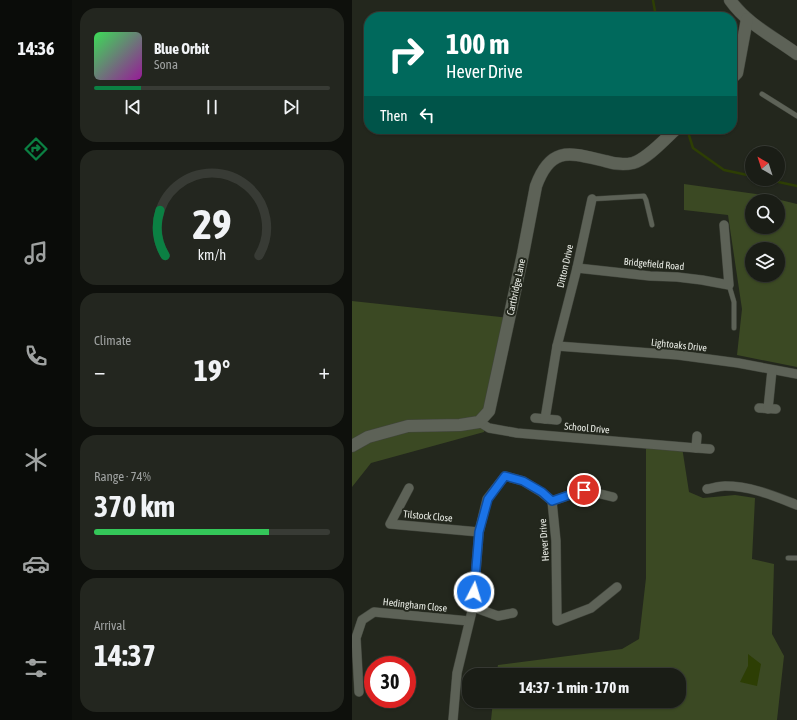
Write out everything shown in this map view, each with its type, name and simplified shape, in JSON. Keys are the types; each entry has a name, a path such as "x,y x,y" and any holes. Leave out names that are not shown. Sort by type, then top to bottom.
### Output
{"street":[{"path":"730,0 735,8 747,20 797,54"},
{"path":"737,73 747,20"},
{"name":"Cartbridge Lane","path":"479,422 489,411 536,186 540,175 552,159 561,154 577,155 612,163 632,163 641,160 670,134"},
{"name":"Ditton Drive","path":"545,419 557,346 577,268 592,199"},
{"path":"724,225 730,285"},
{"name":"Bridgefield Road","path":"577,268 702,280 730,285"},
{"name":"Lightoaks Drive","path":"557,346 678,355 797,374"},
{"path":"768,409 772,370"},
{"path":"535,418 557,420"},
{"path":"352,446 368,437 408,426 460,425 479,422"},
{"name":"School Drive","path":"479,422 489,428 518,433 710,449"},
{"path":"696,448 697,436"},
{"path":"453,720 457,673 473,607 479,532 488,499 505,476 523,481 542,492 552,501 584,490 613,497"},
{"path":"707,489 724,486 742,487 766,493 797,505"},
{"name":"Tilstock Close","path":"409,488 390,524 479,532"},
{"name":"Hever Drive","path":"552,501 556,541 557,621 591,608 617,587"},
{"path":"473,607 498,616 513,613"},
{"name":"Hedingham Close","path":"359,692 356,638 362,620 374,612 469,621"}],"lane":[{"path":"762,94 797,116"},
{"name":"Ditton Drive","path":"592,199 644,196 652,225"},
{"path":"730,285 734,302 734,328"},
{"path":"788,558 797,558"}],"shaded area":[{"path":"684,184 756,194 745,194 745,234 785,234 785,201 797,204 797,367 737,355 742,309 728,215 684,210"},
{"path":"352,301 511,318 484,432 371,463 352,487"},
{"path":"646,444 682,447 689,492 703,498 735,495 755,498 752,559 774,564 772,634 784,656 777,720 491,720 492,708 686,708 686,668 497,668 498,665 622,649 639,639 646,578"},
{"path":"748,654 761,664 757,686 740,682 748,666"}],"waterway":[{"path":"653,0 655,12"},
{"path":"689,134 693,148 724,170 745,174"},
{"path":"785,183 797,186"}],"route":[{"path":"474,592 479,532 488,499 505,476 523,481 542,492 552,501 584,490"}]}
